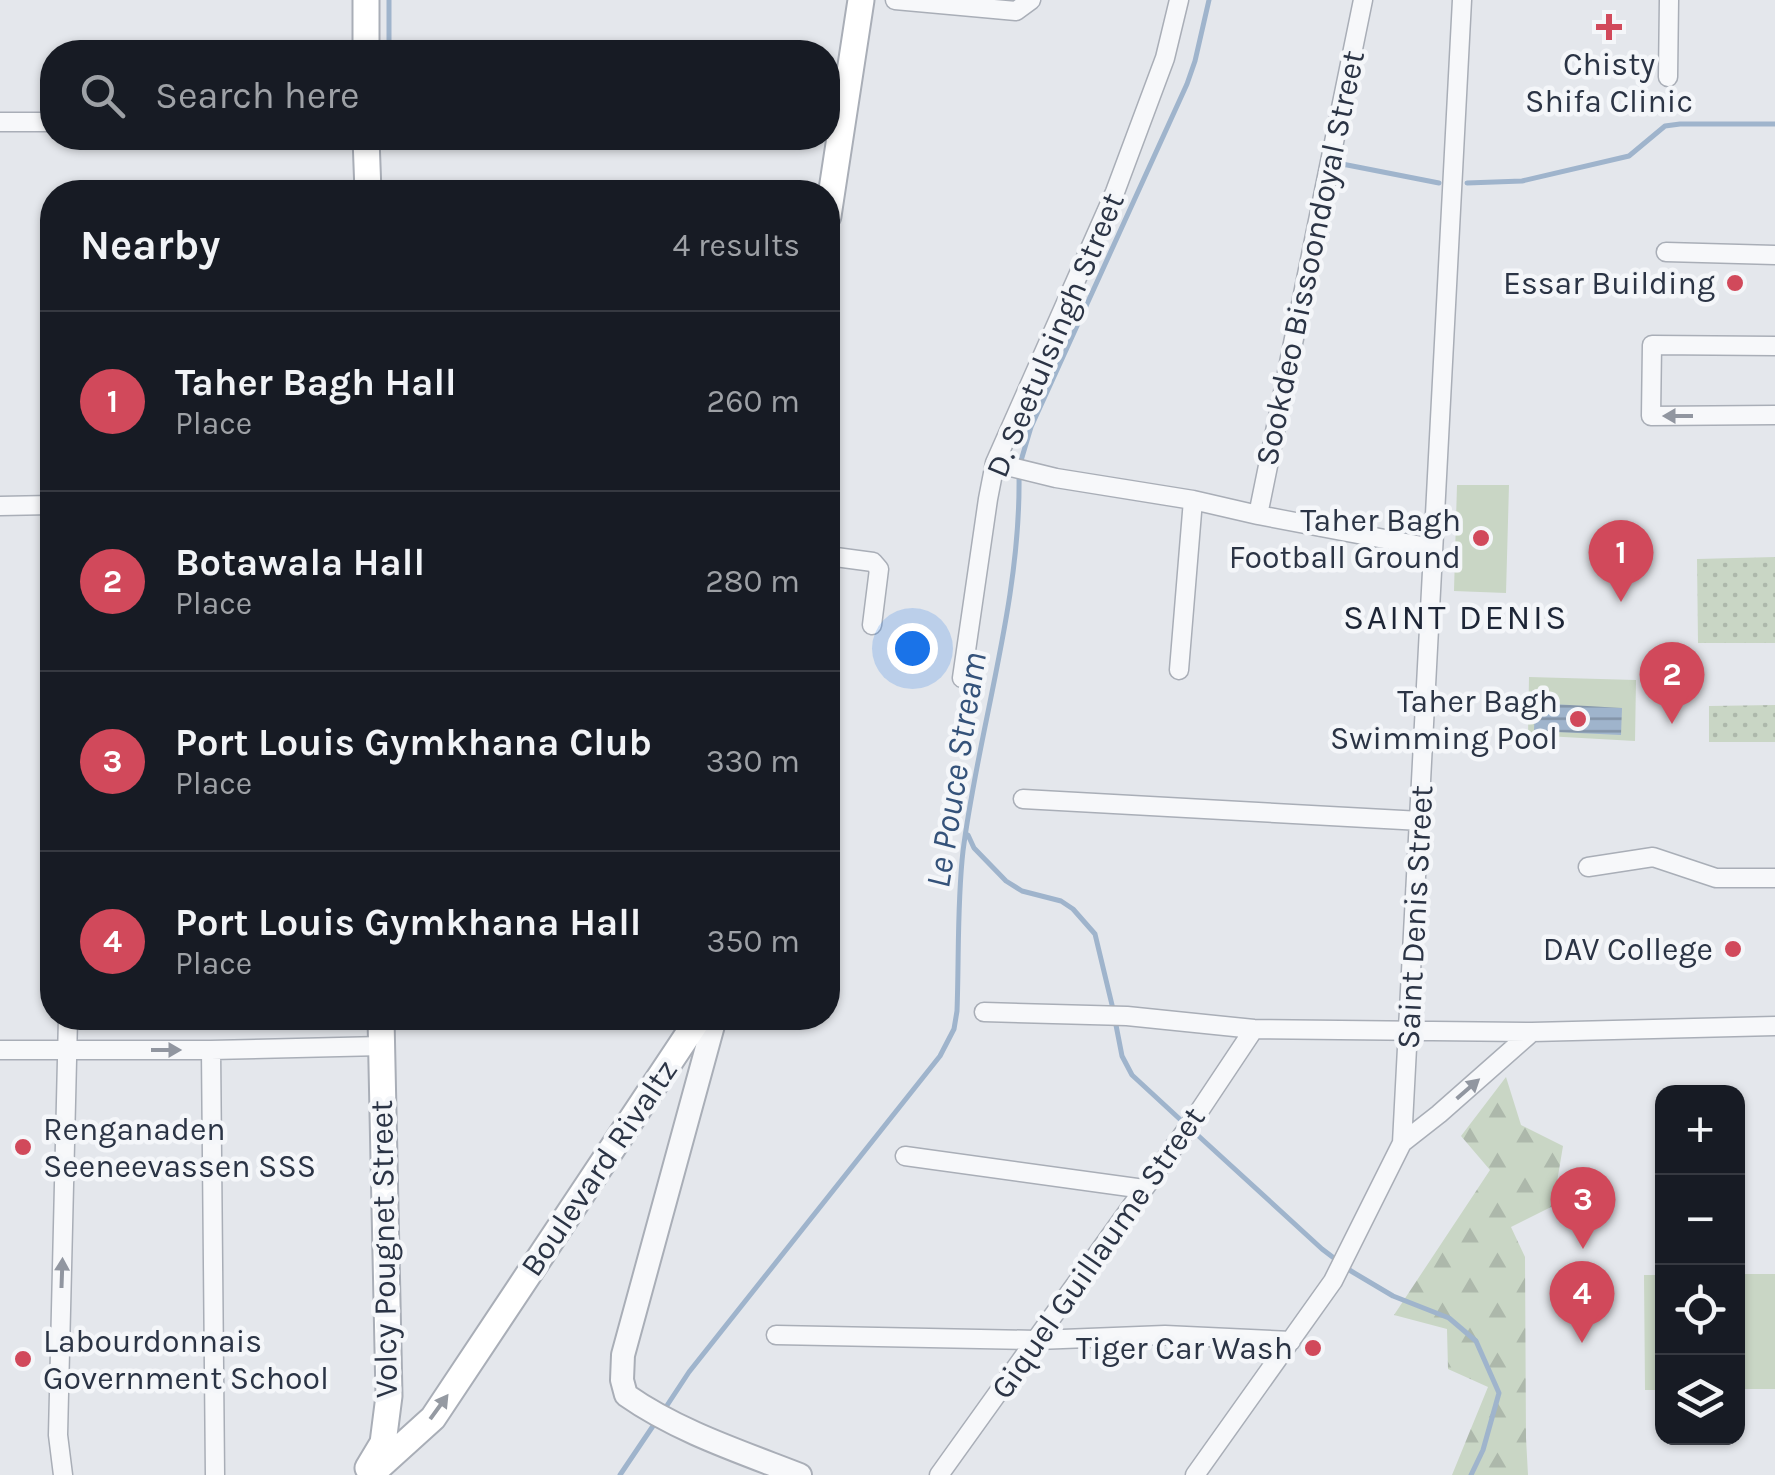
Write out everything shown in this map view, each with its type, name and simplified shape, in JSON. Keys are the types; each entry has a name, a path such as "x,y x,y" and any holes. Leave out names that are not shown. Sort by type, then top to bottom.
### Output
{"main road":[{"path":"366,0 366,40"},
{"path":"840,104 861,0"},
{"path":"366,150 368,180"},
{"path":"831,180 833,150"},
{"name":"Volcy Pougnet Street","path":"367,1475 383,1443 389,1396 381,1030"},
{"name":"Boulevard Rivaltz","path":"367,1475 433,1418 691,1030"}],"street":[{"path":"895,0 1016,10 1032,0"},
{"name":"D. Seetulsingh Street","path":"962,678 995,463 1115,192 1166,58 1178,0"},
{"name":"Sookdeo Bissoondoyal Street","path":"1258,515 1364,0"},
{"path":"1463,0 1455,203 1456,168 1463,0"},
{"name":"Saint Denis Street","path":"1194,1475 1333,1281 1402,1143 1463,0"},
{"path":"1668,77 1669,0"},
{"path":"0,122 40,122"},
{"path":"1666,252 1775,255"},
{"path":"1775,346 1652,345 1651,416 1775,415"},
{"path":"995,463 1056,478 1194,500 1432,548"},
{"path":"1179,670 1194,500"},
{"path":"0,506 40,505"},
{"path":"840,558 873,562 879,569 872,625"},
{"path":"1023,798 1421,821"},
{"path":"1588,867 1653,857 1716,878 1775,878"},
{"path":"984,1012 1127,1016 1254,1029 1532,1032 1775,1026"},
{"name":"Giquel Guillaume Street","path":"939,1475 1194,1120 1254,1029"},
{"path":"63,1475 58,1435 68,1030"},
{"path":"713,1030 623,1355 622,1380 626,1395 648,1410 800,1475"},
{"path":"1402,1143 1532,1032"},
{"path":"0,1050 382,1046"},
{"path":"211,1050 214,1475"},
{"path":"904,1156 1144,1189"},
{"path":"776,1335 1037,1340 1165,1334 1291,1341"}],"green space":[{"name":"Taher Bagh Football Ground","path":"1457,485 1509,485 1506,593 1454,591"},
{"path":"1775,557 1775,643 1698,643 1697,559"},
{"path":"1529,677 1636,680 1635,741 1528,735"},
{"path":"1775,705 1775,742 1709,742 1709,706"},
{"path":"1506,1077 1521,1125 1563,1146 1553,1206 1511,1227 1525,1257 1528,1475 1452,1475 1488,1387 1448,1369 1447,1329 1394,1315 1490,1170 1461,1136"},
{"path":"1745,1274 1775,1274 1775,1389 1745,1389"},
{"path":"1644,1275 1655,1275 1655,1390 1645,1390"}],"water":[{"name":"Taher Bagh Swimming Pool","path":"1535,703 1622,708 1621,735 1534,731"}],"waterway":[{"path":"389,0 389,40"},
{"name":"Le Pouce Stream","path":"1020,464 1031,427 1187,84 1209,0"},
{"path":"1467,183 1522,181 1629,156 1665,126 1775,124"},
{"path":"1337,163 1439,183"},
{"name":"Le Pouce Stream","path":"664,1410 689,1372 940,1056 954,1029 963,851 1006,617 1018,522 1019,475"},
{"path":"968,835 974,848 1006,881 1022,891 1061,901 1095,934 1113,1009"},
{"path":"1115,1020 1122,1056 1132,1075 1184,1123"},
{"path":"1192,1130 1351,1271 1393,1296 1449,1318 1476,1341 1499,1393 1483,1450 1471,1475"},
{"name":"Le Pouce Stream","path":"620,1475 655,1423"}],"place":[{"name":"Chisty Shifa Clinic","path":"1609,27"},
{"name":"Essar Building","path":"1735,283"},
{"name":"Taher Bagh Football Ground","path":"1481,538"},
{"name":"Taher Bagh Hall","path":"1621,602"},
{"name":"Taher Bagh Swimming Pool","path":"1578,719"},
{"name":"Botawala Hall","path":"1672,724"},
{"name":"DAV College","path":"1733,949"},
{"name":"Renganaden Seeneevassen SSS","path":"23,1147"},
{"name":"Port Louis Gymkhana Club","path":"1583,1249"},
{"name":"Port Louis Gymkhana Hall","path":"1582,1343"},
{"name":"Tiger Car Wash","path":"1313,1348"},
{"name":"Labourdonnais Government School","path":"23,1359"}],"district":[{"name":"SAINT DENIS","path":"1456,617"}]}
